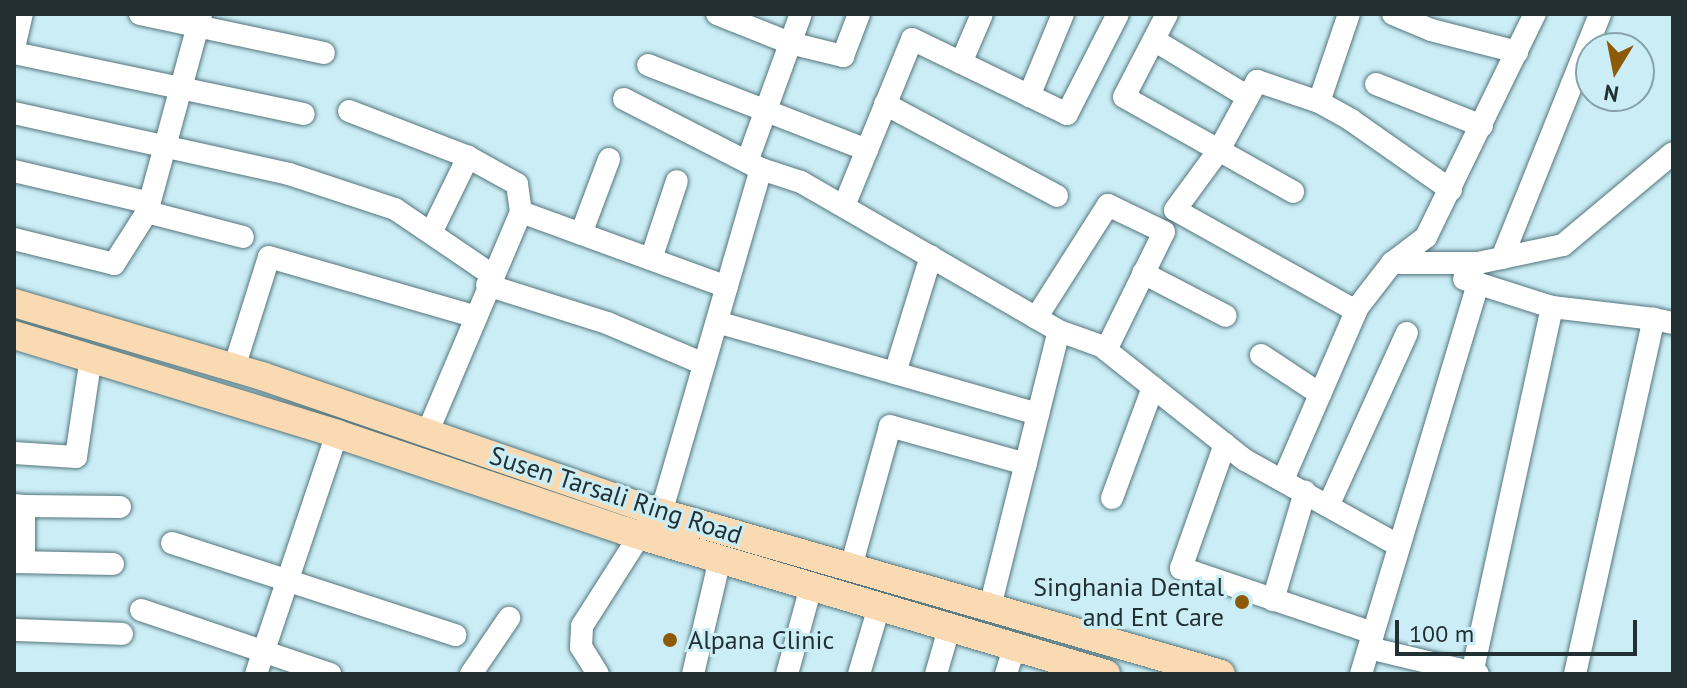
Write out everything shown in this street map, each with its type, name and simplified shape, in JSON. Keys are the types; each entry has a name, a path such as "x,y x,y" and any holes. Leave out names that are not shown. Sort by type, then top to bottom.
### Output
{"main road":[{"name":"Susen Tarsali Ring Road","path":"14,303 234,368 427,433 652,520 720,559 949,629 1010,661 1106,674"},
{"name":"Susen Tarsali Ring Road","path":"14,335 337,434 652,520 851,567 1221,674"}],"street":[{"path":"22,14 14,51 304,114"},
{"path":"140,14 200,21 324,53"},
{"path":"717,14 790,43 843,56 859,14"},
{"path":"598,674 581,647 582,626 652,520 717,322 766,112 801,14"},
{"path":"961,63 982,14"},
{"path":"1029,96 1063,14"},
{"path":"844,206 912,39 1067,114 1118,14"},
{"path":"1167,14 1124,97 1293,192"},
{"path":"1319,102 1349,14"},
{"path":"1393,14 1431,30 1517,52"},
{"path":"1283,480 1356,311 1392,263 1426,237 1535,14"},
{"path":"1502,258 1600,14"},
{"path":"14,239 114,264 149,207 200,21"},
{"path":"1154,40 1248,97"},
{"path":"648,65 867,150"},
{"path":"1106,350 1175,210 1219,150 1257,81 1319,102 1451,190"},
{"path":"1376,84 1482,126"},
{"path":"624,99 754,166 801,182 1059,331 1106,350 1225,444 1398,545"},
{"path":"885,104 1057,196"},
{"path":"349,111 468,157 517,184 521,212 489,280 427,433"},
{"path":"14,113 289,174 395,209 431,233 489,280 607,323 704,364"},
{"path":"1392,263 1502,258 1563,245 1673,153"},
{"path":"431,233 468,157"},
{"path":"581,234 609,159"},
{"path":"14,171 149,207 243,237"},
{"path":"651,259 677,181"},
{"path":"1036,318 1108,205 1164,232"},
{"path":"1175,210 1356,311"},
{"path":"521,212 727,287"},
{"path":"895,373 931,256"},
{"path":"234,368 269,257 474,316"},
{"path":"1392,263 1478,283 1552,307 1664,321 1575,674"},
{"path":"1143,273 1226,316"},
{"path":"1361,674 1478,283"},
{"path":"1225,444 1181,568 1273,600 1371,640 1474,674 1552,307"},
{"path":"717,322 1038,414"},
{"path":"990,607 1059,331"},
{"path":"1329,504 1407,333"},
{"path":"1261,355 1320,394"},
{"path":"14,453 76,457 91,357"},
{"path":"1112,498 1153,387"},
{"path":"851,567 890,426 1026,464"},
{"path":"260,663 337,434"},
{"path":"1273,600 1305,492"},
{"path":"113,564 19,562 19,506 120,507"},
{"path":"172,543 455,635"},
{"path":"693,674 720,559"},
{"path":"787,674 811,587"},
{"path":"859,674 879,607"},
{"path":"141,610 260,663 330,674"},
{"path":"471,674 509,618"},
{"path":"936,674 949,629"},
{"path":"14,630 122,634"}],"place":[{"name":"Singhania Dental and Ent Care","path":"1242,602"},
{"name":"Alpana Clinic","path":"670,640"}]}
